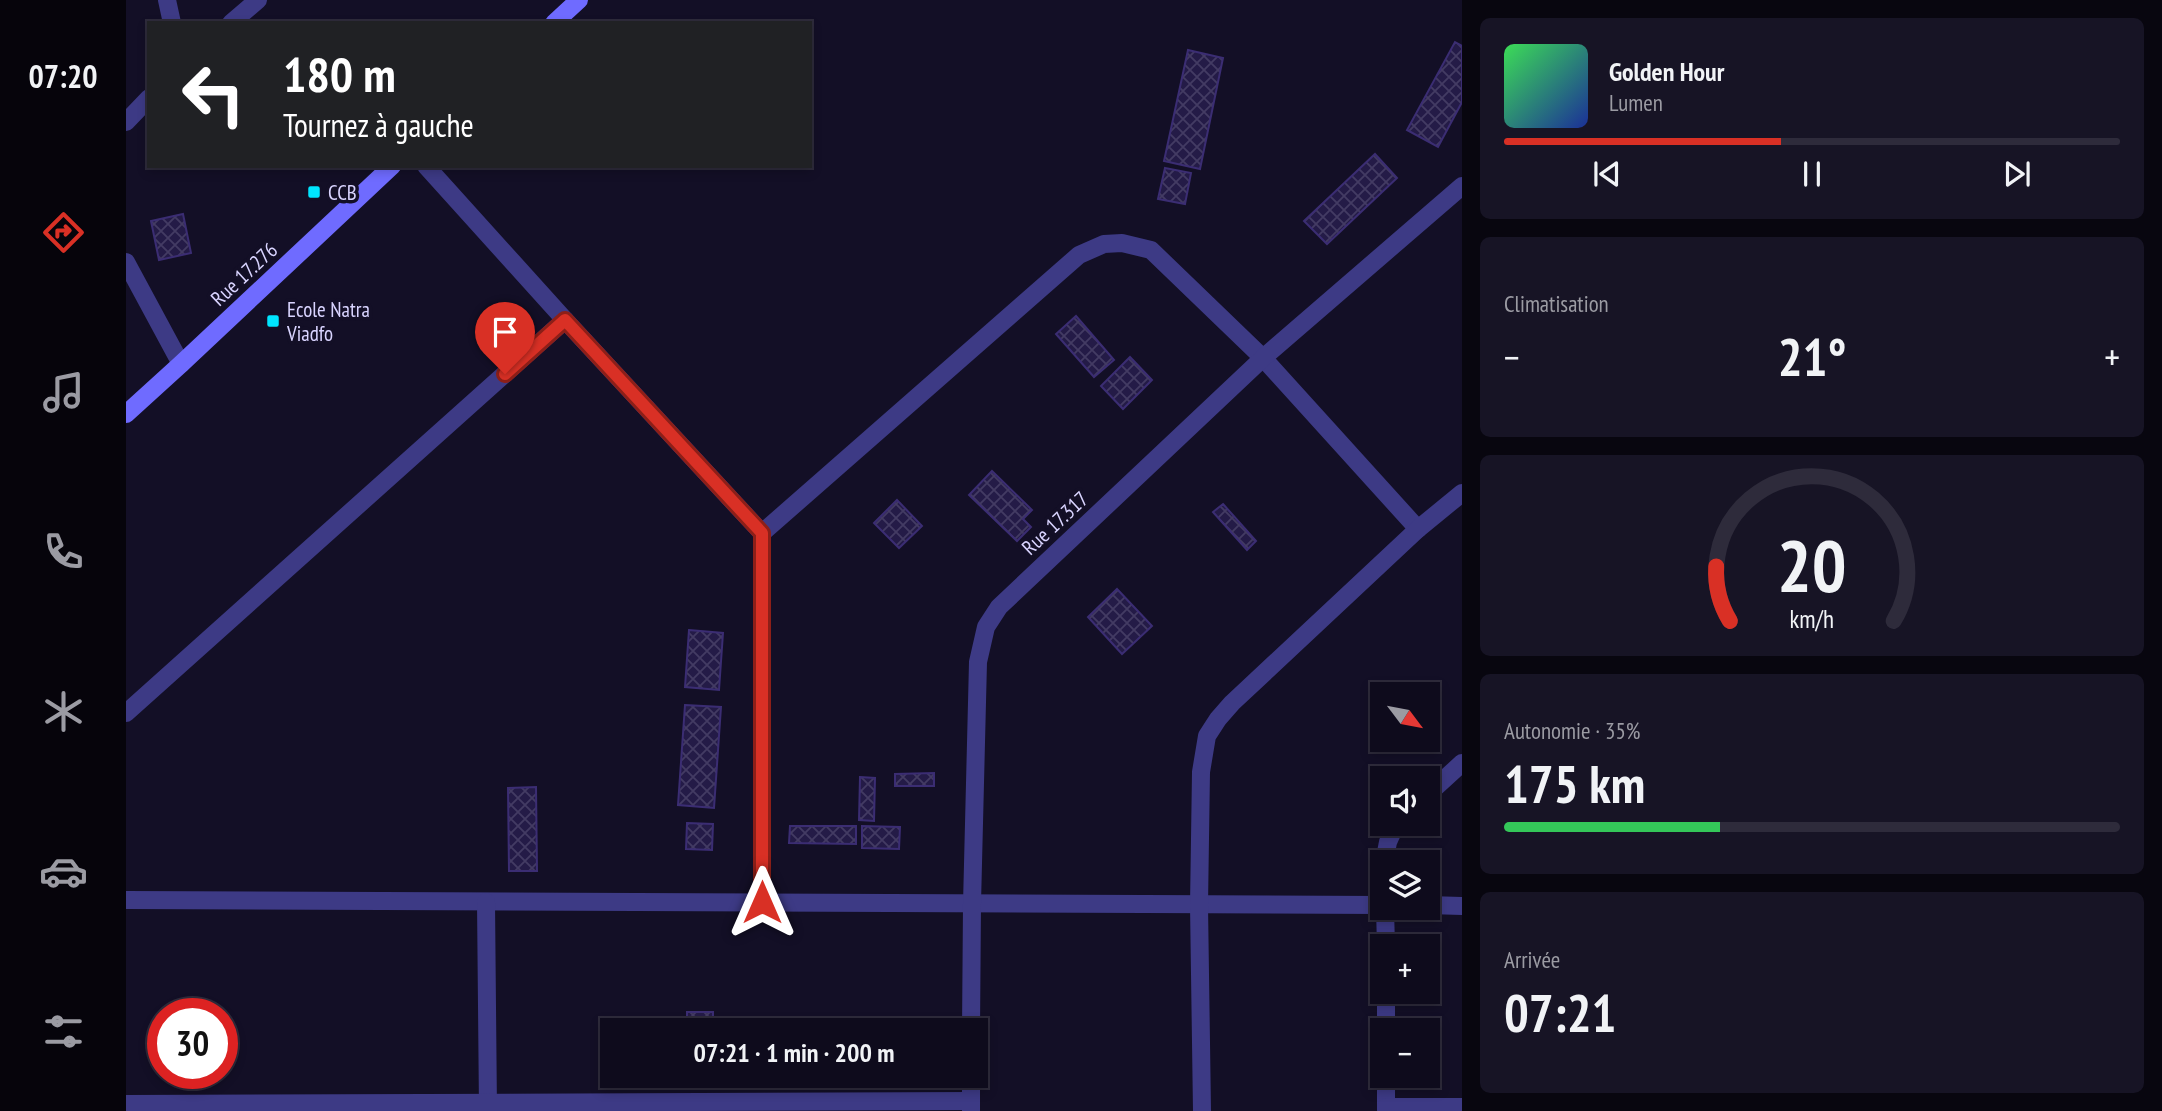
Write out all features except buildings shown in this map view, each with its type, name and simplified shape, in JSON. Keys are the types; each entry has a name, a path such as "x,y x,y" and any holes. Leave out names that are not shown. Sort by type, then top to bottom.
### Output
{"main road":[{"path":"556,21 579,0"},
{"name":"Rue 17.276","path":"126,414 390,168"}],"street":[{"path":"167,0 172,21"},
{"path":"233,21 258,0"},
{"path":"126,122 147,100"},
{"path":"428,168 762,533 762,902"},
{"name":"Rue 17.317","path":"971,1018 978,662 986,627 999,607 1263,358 1462,186"},
{"path":"762,533 1079,256 1104,244 1122,243 1151,250 1263,358 1418,529"},
{"path":"126,262 181,365"},
{"path":"126,713 565,320"},
{"path":"1202,1111 1200,772 1207,736 1232,703 1418,529 1462,493"},
{"path":"1440,783 1462,763"},
{"path":"126,900 1370,907"},
{"path":"486,902 488,1107"},
{"path":"1440,905 1462,906"},
{"path":"126,1104 488,1107 971,1106 971,1088"},
{"path":"1386,1088 1386,1109 1462,1107"}],"place":[{"name":"CCB","path":"314,192"},
{"name":"Ecole Natra Viadfo","path":"273,321"}],"route":[{"path":"505,374 565,320 762,533 762,902"}]}
